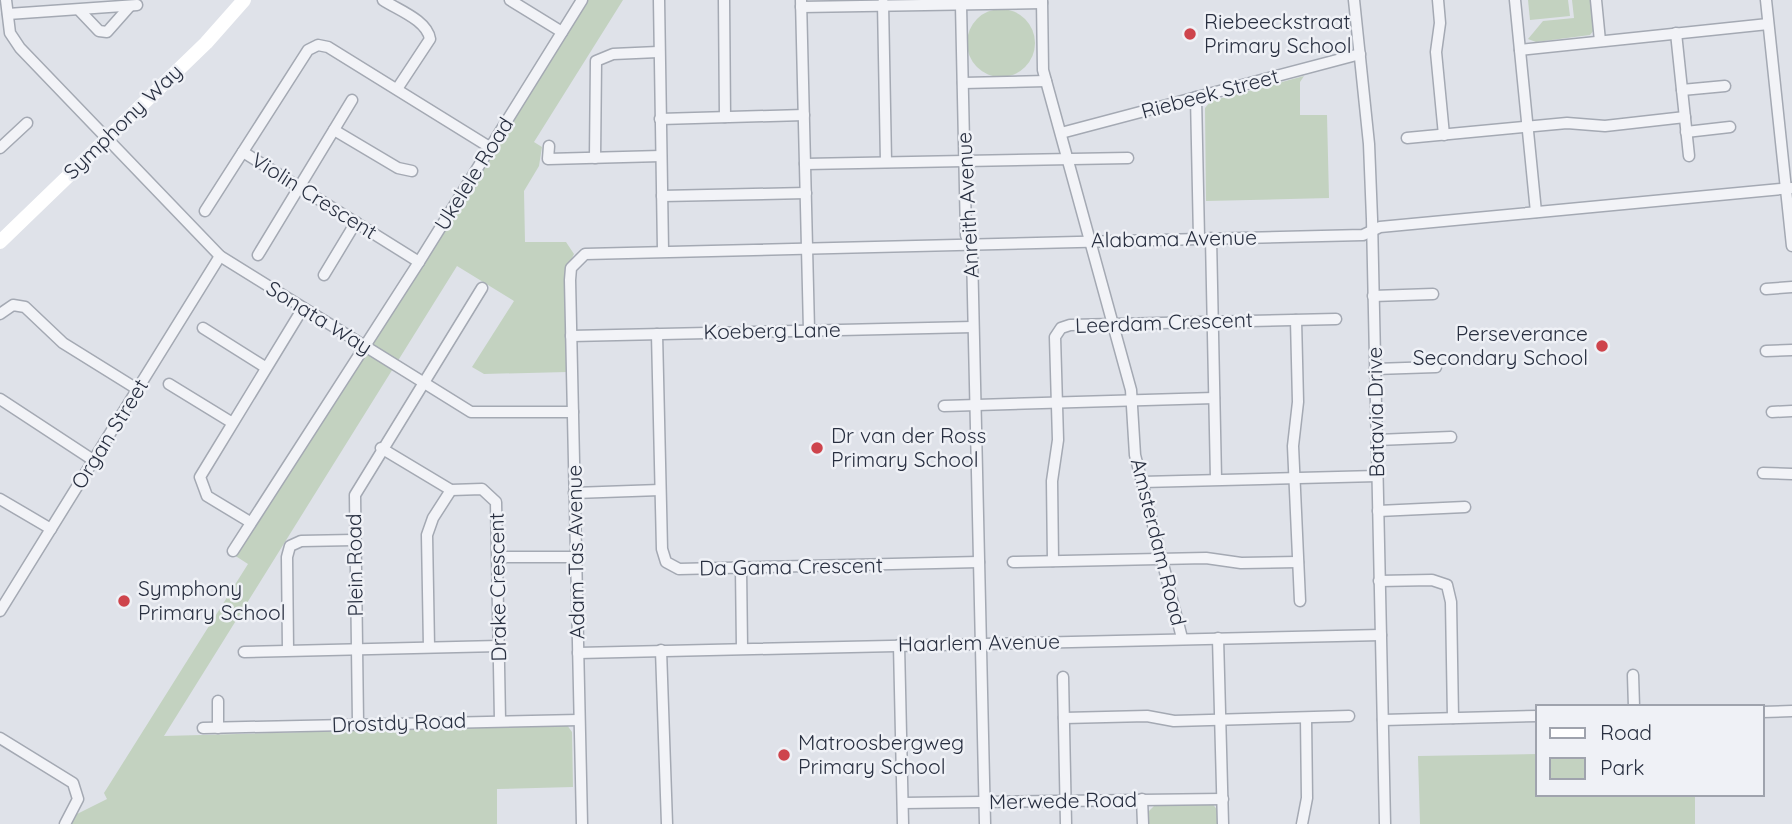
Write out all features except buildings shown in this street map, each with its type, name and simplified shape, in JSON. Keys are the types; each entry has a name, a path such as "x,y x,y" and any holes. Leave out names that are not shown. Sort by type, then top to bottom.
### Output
{"main road":[{"name":"Symphony Way","path":"0,242 206,43 244,0"}],"street":[{"name":"Sonata Way","path":"6,0 15,44 220,256 471,412 573,411"},
{"path":"383,0 424,26 430,39 397,89"},
{"path":"510,0 562,32"},
{"name":"Ukelele Road","path":"233,551 419,262 582,0"},
{"path":"659,0 663,250"},
{"path":"724,0 725,117"},
{"name":"Batavia Drive","path":"1354,0 1368,144 1372,231 1385,824"},
{"path":"1438,0 1440,23 1436,52 1444,135"},
{"path":"1515,0 1536,212"},
{"path":"1596,0 1600,41"},
{"path":"1766,0 1789,188 1792,246"},
{"path":"809,330 801,4 961,5 1042,1"},
{"name":"Amsterdam Road","path":"1042,1 1041,60 1133,401 1135,455 1182,638"},
{"path":"883,3 887,162"},
{"name":"Anreith Avenue","path":"961,5 966,235 972,252 985,824"},
{"path":"8,14 134,6 107,32 99,31 80,11"},
{"path":"1520,50 1768,24"},
{"path":"1676,33 1689,156"},
{"name":"Violin Crescent","path":"419,262 243,152 308,50 318,45 328,47 491,148"},
{"path":"595,158 596,61 613,54 658,52"},
{"name":"Riebeek Street","path":"1061,133 1360,54"},
{"path":"963,83 1046,81"},
{"path":"1682,90 1724,86"},
{"path":"1196,97 1213,321 1216,479"},
{"path":"258,255 352,100"},
{"path":"660,119 804,115"},
{"path":"1406,138 1577,122 1605,126 1685,117"},
{"path":"0,148 27,122"},
{"path":"1686,132 1730,127"},
{"path":"334,130 398,168 412,171"},
{"path":"550,146 548,159 661,156"},
{"path":"205,211 243,152"},
{"path":"805,164 1128,158"},
{"name":"Alabama Avenue","path":"570,280 571,268 585,254 1363,235 1380,227 1789,188"},
{"path":"662,196 806,193"},
{"path":"324,275 356,222"},
{"name":"Organ Street","path":"2,603 51,530 220,256"},
{"name":"Adam Tas Avenue","path":"570,280 582,824"},
{"path":"1766,289 1792,287"},
{"name":"Plein Road","path":"358,723 355,495 482,288"},
{"path":"1373,296 1433,294"},
{"path":"0,314 13,305 25,307 63,343 137,389"},
{"path":"250,522 206,496 200,485 200,477 231,422 303,308"},
{"name":"Leerdam Crescent","path":"1053,561 1052,481 1057,450 1055,337 1059,330 1070,325 1113,323 1336,319"},
{"path":"1296,320 1298,402 1293,432 1300,601"},
{"name":"Koeberg Lane","path":"571,335 974,327"},
{"path":"203,328 265,367"},
{"name":"Da Gama Crescent","path":"657,334 662,549 666,562 679,569 979,562"},
{"path":"1766,351 1792,350"},
{"path":"1375,369 1436,368"},
{"path":"169,384 231,422"},
{"path":"944,405 1214,398"},
{"path":"0,399 93,460"},
{"path":"1772,412 1792,411"},
{"path":"1377,440 1451,437"},
{"name":"Drake Crescent","path":"381,449 451,490 482,489 492,496 498,509 500,720"},
{"path":"1763,473 1792,474"},
{"path":"1142,482 1377,476"},
{"path":"429,647 427,535 433,518 451,490"},
{"path":"574,493 660,490"},
{"path":"0,499 51,530"},
{"path":"1378,511 1465,507"},
{"path":"288,650 287,557 290,546 301,541 354,540"},
{"path":"499,557 576,557"},
{"path":"1013,562 1215,558 1241,563 1298,562"},
{"path":"741,568 742,648"},
{"path":"1380,581 1432,580 1447,585 1451,603 1453,718"},
{"name":"Haarlem Avenue","path":"578,653 1381,635"},
{"path":"1218,638 1223,824"},
{"path":"899,645 903,824"},
{"path":"244,652 499,646"},
{"path":"661,650 667,824"},
{"path":"1633,675 1634,705"},
{"path":"1063,677 1066,824"},
{"path":"218,701 218,728"},
{"path":"1764,712 1792,711"},
{"path":"1064,718 1147,716 1174,721 1349,716"},
{"path":"1383,720 1536,716"},
{"path":"1302,824 1307,798 1306,718"},
{"name":"Drostdy Road","path":"203,728 579,720"},
{"path":"0,738 74,783 78,799 65,824"},
{"path":"1142,799 1143,824"},
{"name":"Merwede Road","path":"903,803 1223,799"}],"green space":[{"path":"588,0 623,0 534,142 542,147 539,166 524,191 525,242 566,242 574,254 564,275 567,372 484,374 472,367 514,301 457,266 164,736 567,725 572,732 573,787 497,789 497,824 71,824 77,814 107,799 104,793 248,564 234,555 360,357 375,341"},
{"path":"1528,0 1568,0 1570,16 1530,20"},
{"path":"1572,0 1592,0 1594,30 1590,35 1536,42 1528,39 1543,21 1574,18"},
{"path":"1001,9 1014,12 1025,19 1032,30 1035,43 1032,56 1025,67 1014,74 1001,77 988,74 977,67 970,56 967,43 970,30 977,19 988,12"},
{"path":"1304,76 1300,82 1300,115 1327,115 1329,198 1206,201 1205,108 1211,101"},
{"path":"1536,754 1536,796 1695,796 1695,824 1420,824 1418,756"},
{"path":"1212,803 1218,811 1218,824 1149,824 1149,811 1156,804"}],"place":[{"name":"Riebeeckstraat Primary School","path":"1190,34"},
{"name":"Perseverance Secondary School","path":"1602,346"},
{"name":"Dr van der Ross Primary School","path":"817,448"},
{"name":"Symphony Primary School","path":"124,601"},
{"name":"Matroosbergweg Primary School","path":"784,755"}]}
